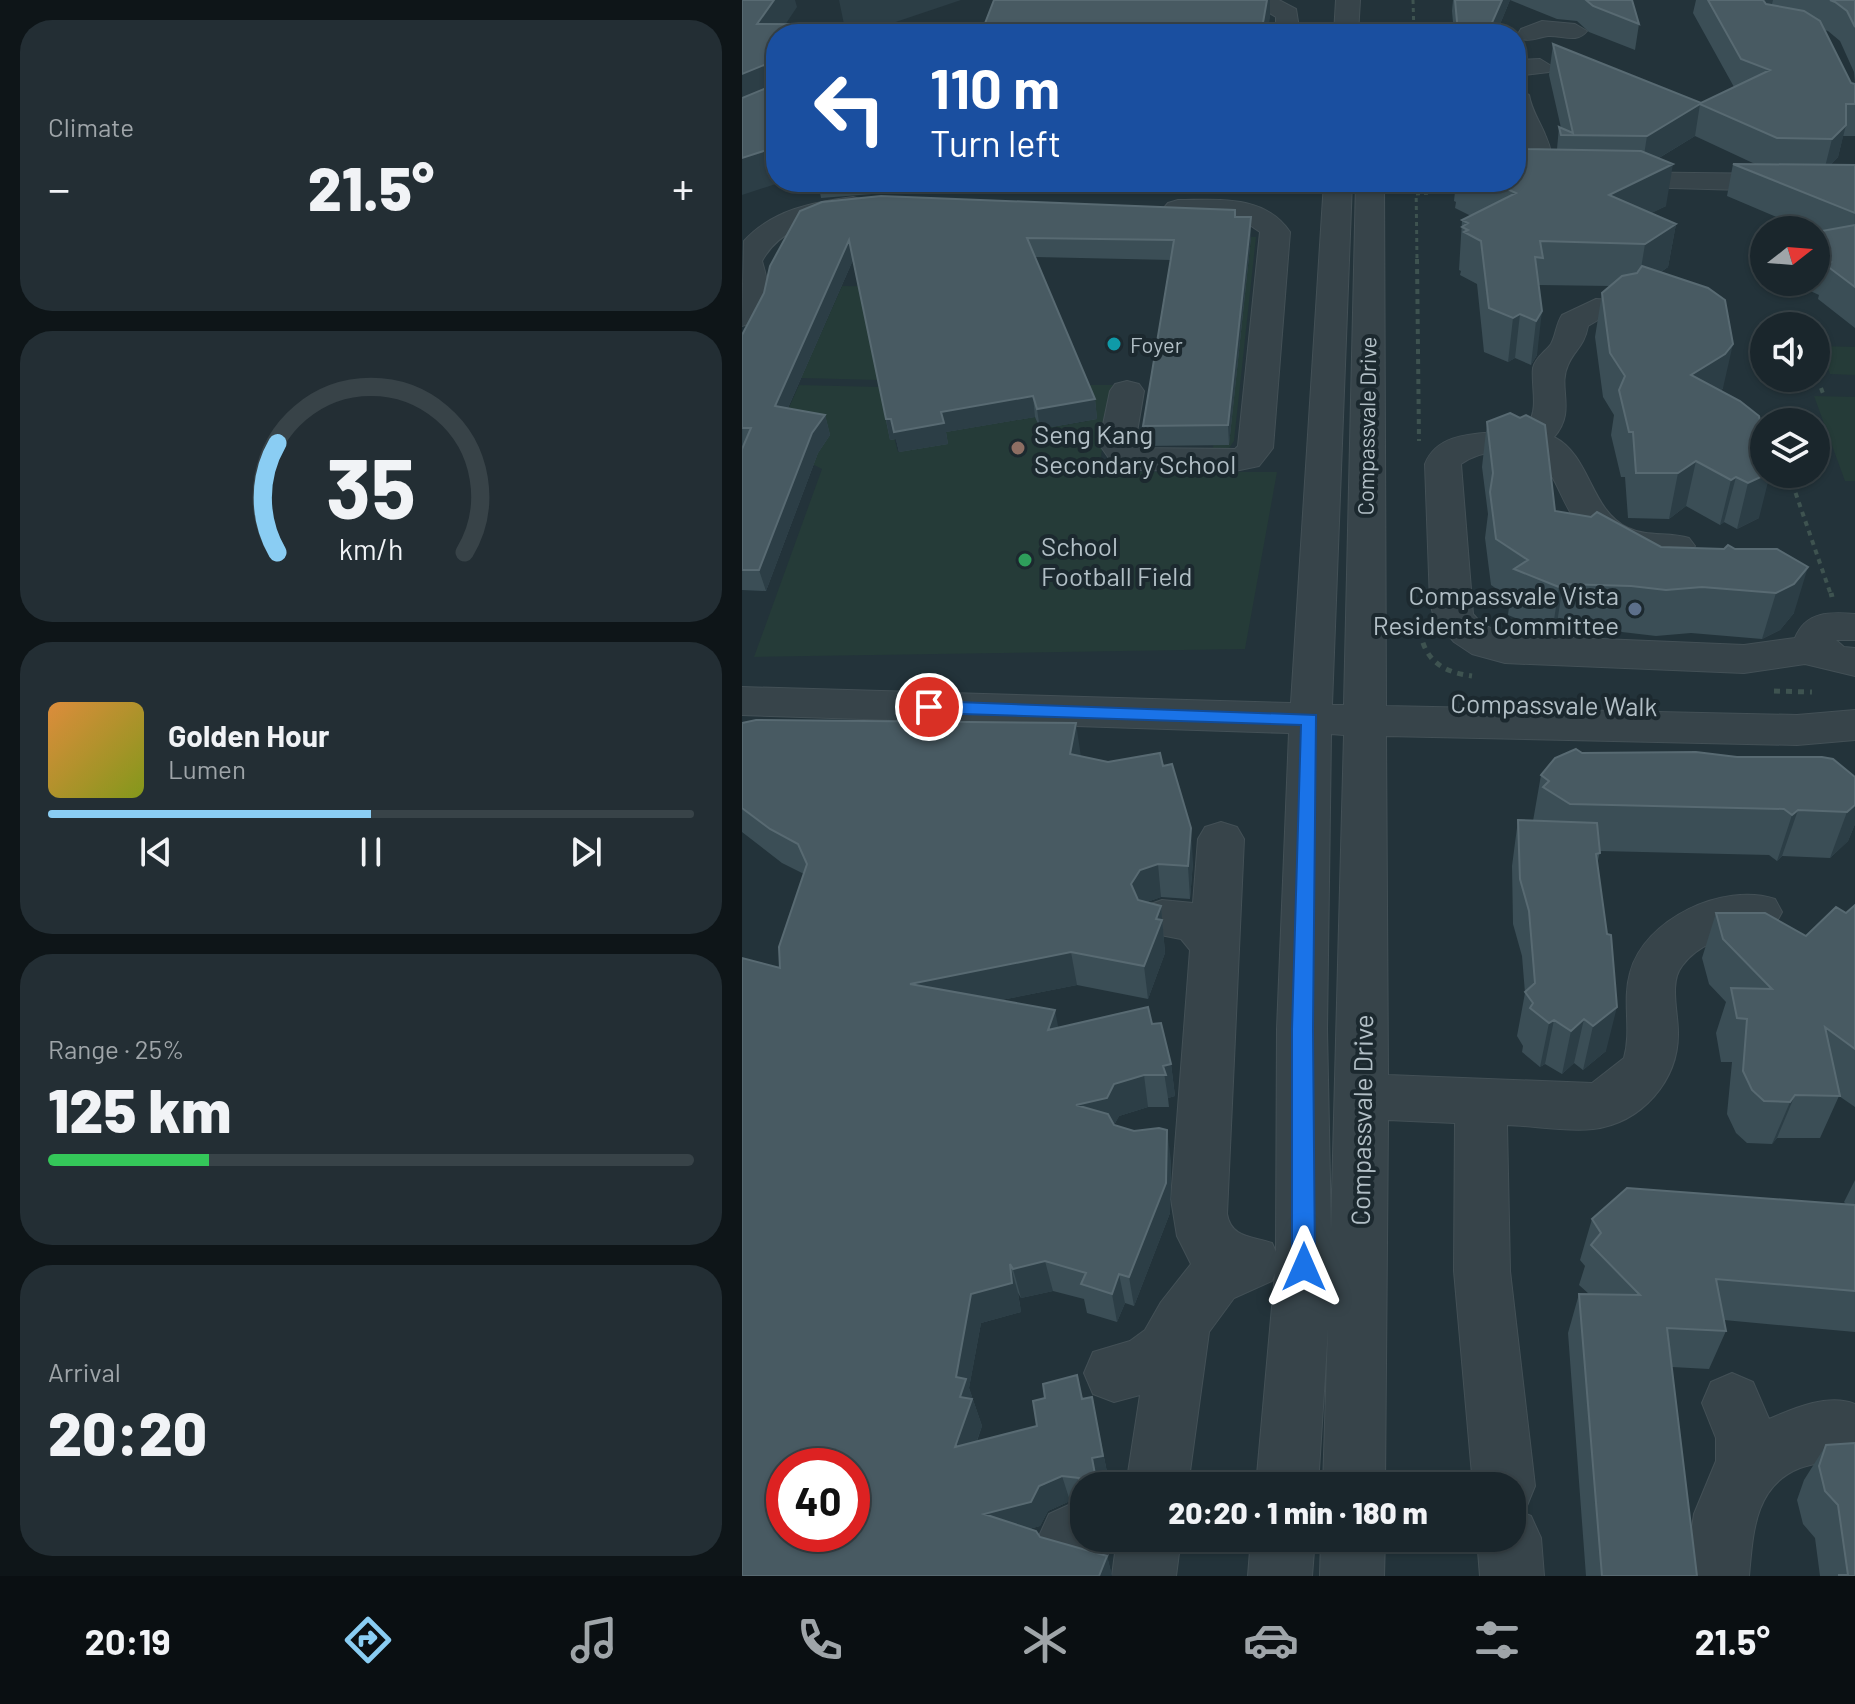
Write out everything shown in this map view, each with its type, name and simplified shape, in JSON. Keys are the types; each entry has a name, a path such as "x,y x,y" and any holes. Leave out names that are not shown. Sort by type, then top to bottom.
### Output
{"street":[{"path":"1261,0 1288,14 1288,24"},
{"path":"1346,24 1347,1"},
{"path":"1526,33 1542,28 1575,31"},
{"path":"1532,130 1538,170 1559,179 1855,184"},
{"path":"1066,195 1096,192"},
{"name":"Compassvale Drive","path":"1338,192 1337,710 1362,1096 1354,1472"},
{"name":"Compassvale Drive","path":"1288,1472 1304,1267 1302,1029 1337,710 1369,192"},
{"path":"1066,195 1231,210 1259,216 1271,223 1275,232 1252,453 1222,461 1128,459 1117,444 1127,391"},
{"path":"742,316 750,311 757,297 744,265 754,244 774,228 831,209 878,205"},
{"path":"1616,308 1570,308 1573,322 1568,344 1550,365 1548,375 1549,423 1543,448 1584,506 1604,546 1676,546"},
{"path":"1548,375 1564,368 1590,369"},
{"path":"742,681 1249,707 1797,730 1844,669 1804,649 1772,658 1744,659 1523,650 1486,644 1468,633 1454,618 1450,602 1443,464 1446,456 1467,445 1543,448 1573,470 1605,470"},
{"path":"742,701 1249,707"},
{"path":"1159,1472 1181,1322 1214,1279 1252,1262 1234,1261 1213,1251 1200,1231 1201,1155 1221,839"},
{"path":"1362,1096 1594,1106 1618,1098 1667,1054 1651,982 1666,926 1691,929 1713,919 1758,912"},
{"path":"1162,919 1194,922 1213,944"},
{"path":"1481,1102 1482,1271 1503,1472"},
{"path":"1153,1132 1169,1130 1182,1133 1193,1141 1201,1155"},
{"path":"1114,1373 1130,1371 1160,1357 1179,1335"},
{"path":"1717,1576 1720,1540 1747,1465 1746,1438 1732,1403"},
{"path":"1747,1465 1774,1445 1808,1434 1842,1429"},
{"path":"1144,1576 1147,1552"},
{"path":"1280,1576 1282,1552"},
{"path":"1352,1576 1353,1552"},
{"path":"1510,1552 1512,1576"}],"path":[{"path":"1413,0 1414,24"},
{"path":"1419,450 1416,194 1430,193"},
{"path":"1822,392 1824,396"},
{"path":"1764,690 1844,669 1793,488"},
{"path":"1420,627 1422,649 1437,666 1460,675 1485,678"}],"green space":[{"path":"1251,237 1256,237 1234,441 1227,451 1212,458 1231,269 1248,268"},
{"path":"842,286 909,287 878,380 801,378"},
{"path":"1830,346 1855,347 1855,375 1830,374"},
{"name":"School Football Field","path":"799,385 880,387 898,452 945,432 1035,417 1040,429 1088,421 1083,385 1114,385 1098,472 1277,472 1245,649 754,657 822,469 796,456 820,450 824,439 775,439"},
{"path":"1814,396 1855,397 1855,481 1845,481 1830,440 1830,408 1818,408"}],"building":[{"path":"742,0 774,0 757,24 766,24 766,64 742,74"},
{"path":"994,0 1267,0 1263,24 985,24"},
{"path":"1455,0 1502,0 1491,24 1457,24"},
{"path":"1586,0 1632,0 1639,24 1593,6"},
{"path":"1708,0 1763,0 1766,4 1804,11 1820,21 1851,83 1855,84 1855,104 1846,104 1846,125 1832,139 1777,138 1700,104 1647,136 1561,135 1559,127 1573,133 1553,44 1701,103 1770,70 1741,59"},
{"path":"1830,0 1855,0 1855,27 1847,11"},
{"path":"766,88 766,150 742,158 742,98"},
{"path":"1526,149 1641,151 1673,164 1609,195 1676,224 1645,244 1540,241 1543,258 1535,257 1542,311 1536,321 1520,314 1513,318 1489,308 1481,241 1464,232 1468,230 1462,227 1468,223 1462,220 1516,193 1514,192 1526,192"},
{"path":"1733,164 1855,165 1855,213"},
{"path":"881,196 1235,210 1235,217 1251,217 1228,425 1143,426 1174,240 1027,238 1095,399 1037,409 1033,396 941,412 944,423 894,432 891,419 886,419 849,240 775,406 825,415 812,433 759,570 742,570 742,449 751,428 742,428 742,335 764,293 770,266 800,211 822,202"},
{"path":"1855,225 1855,287 1830,268 1830,229"},
{"path":"1642,266 1708,288 1725,300 1733,344 1725,354 1691,375 1750,409 1750,482 1736,477 1731,480 1696,461 1678,473 1636,473 1633,432 1629,432 1619,390 1625,376 1610,353 1602,293 1622,276 1637,273"},
{"path":"1510,413 1520,418 1526,415 1545,425 1555,511 1591,517 1597,512 1661,547 1724,549 1728,545 1735,549 1777,549 1808,567 1794,584 1776,593 1702,587 1666,590 1563,584 1559,587 1514,569 1528,560 1496,539 1487,422"},
{"path":"756,720 1076,723 1070,754 1108,762 1160,753 1163,766 1172,764 1191,828 1188,866 1158,864 1140,870 1131,884 1138,900 1161,906 1156,919 1162,920 1144,966 1071,952 910,984 1055,1010 1048,1030 1148,1007 1152,1024 1161,1023 1171,1064 1163,1066 1166,1075 1144,1075 1114,1084 1107,1098 1076,1105 1108,1114 1114,1125 1134,1131 1167,1130 1166,1183 1129,1277 1119,1274 1112,1294 1081,1284 1086,1273 1045,1261 1013,1269 1010,1264 1012,1283 971,1294 956,1377 966,1379 960,1397 972,1399 955,1447 1037,1426 1033,1401 1045,1398 1043,1384 1077,1375 1082,1399 1092,1397 1103,1456 1092,1458 1095,1472 1070,1472 1070,1477 1062,1476 1039,1486 1031,1502 984,1514 1070,1546 1070,1552 1093,1552 1107,1556 1099,1576 742,1576 742,958 780,968 779,947 807,864 798,844 770,829 742,808 742,723"},
{"path":"1576,749 1582,753 1696,752 1737,757 1833,759 1855,777 1855,805 1847,812 1798,810 1792,815 1784,809 1570,804 1543,787 1549,781 1541,775 1555,758"},
{"path":"1518,820 1597,823 1600,853 1596,854 1607,934 1611,935 1617,1007 1593,1026 1584,1019 1571,1031 1554,1020 1549,1023 1530,1008 1533,1003 1525,992 1535,983 1529,911 1520,879"},
{"path":"1855,905 1855,1049 1825,1027 1840,1096 1795,1095 1790,1102 1764,1101 1752,1090 1743,1071 1747,1019 1737,1018 1731,988 1772,989 1723,939 1716,913 1765,913 1806,936 1836,907 1846,913"},
{"path":"1627,1188 1855,1205 1855,1291 1716,1279 1726,1331 1667,1328 1697,1576 1602,1576 1579,1294 1640,1295 1591,1245 1601,1233 1592,1219"},
{"path":"1855,1443 1855,1576 1839,1576 1848,1575 1838,1505 1825,1491 1819,1466 1826,1445"}],"place":[{"name":"Foyer","path":"1114,344"},
{"name":"Seng Kang Secondary School","path":"1018,448"},
{"name":"School Football Field","path":"1025,560"},
{"name":"Compassvale Vista Residents' Committee","path":"1635,609"}],"route":[{"path":"929,707 1310,719 1302,1029 1304,1267"}]}
